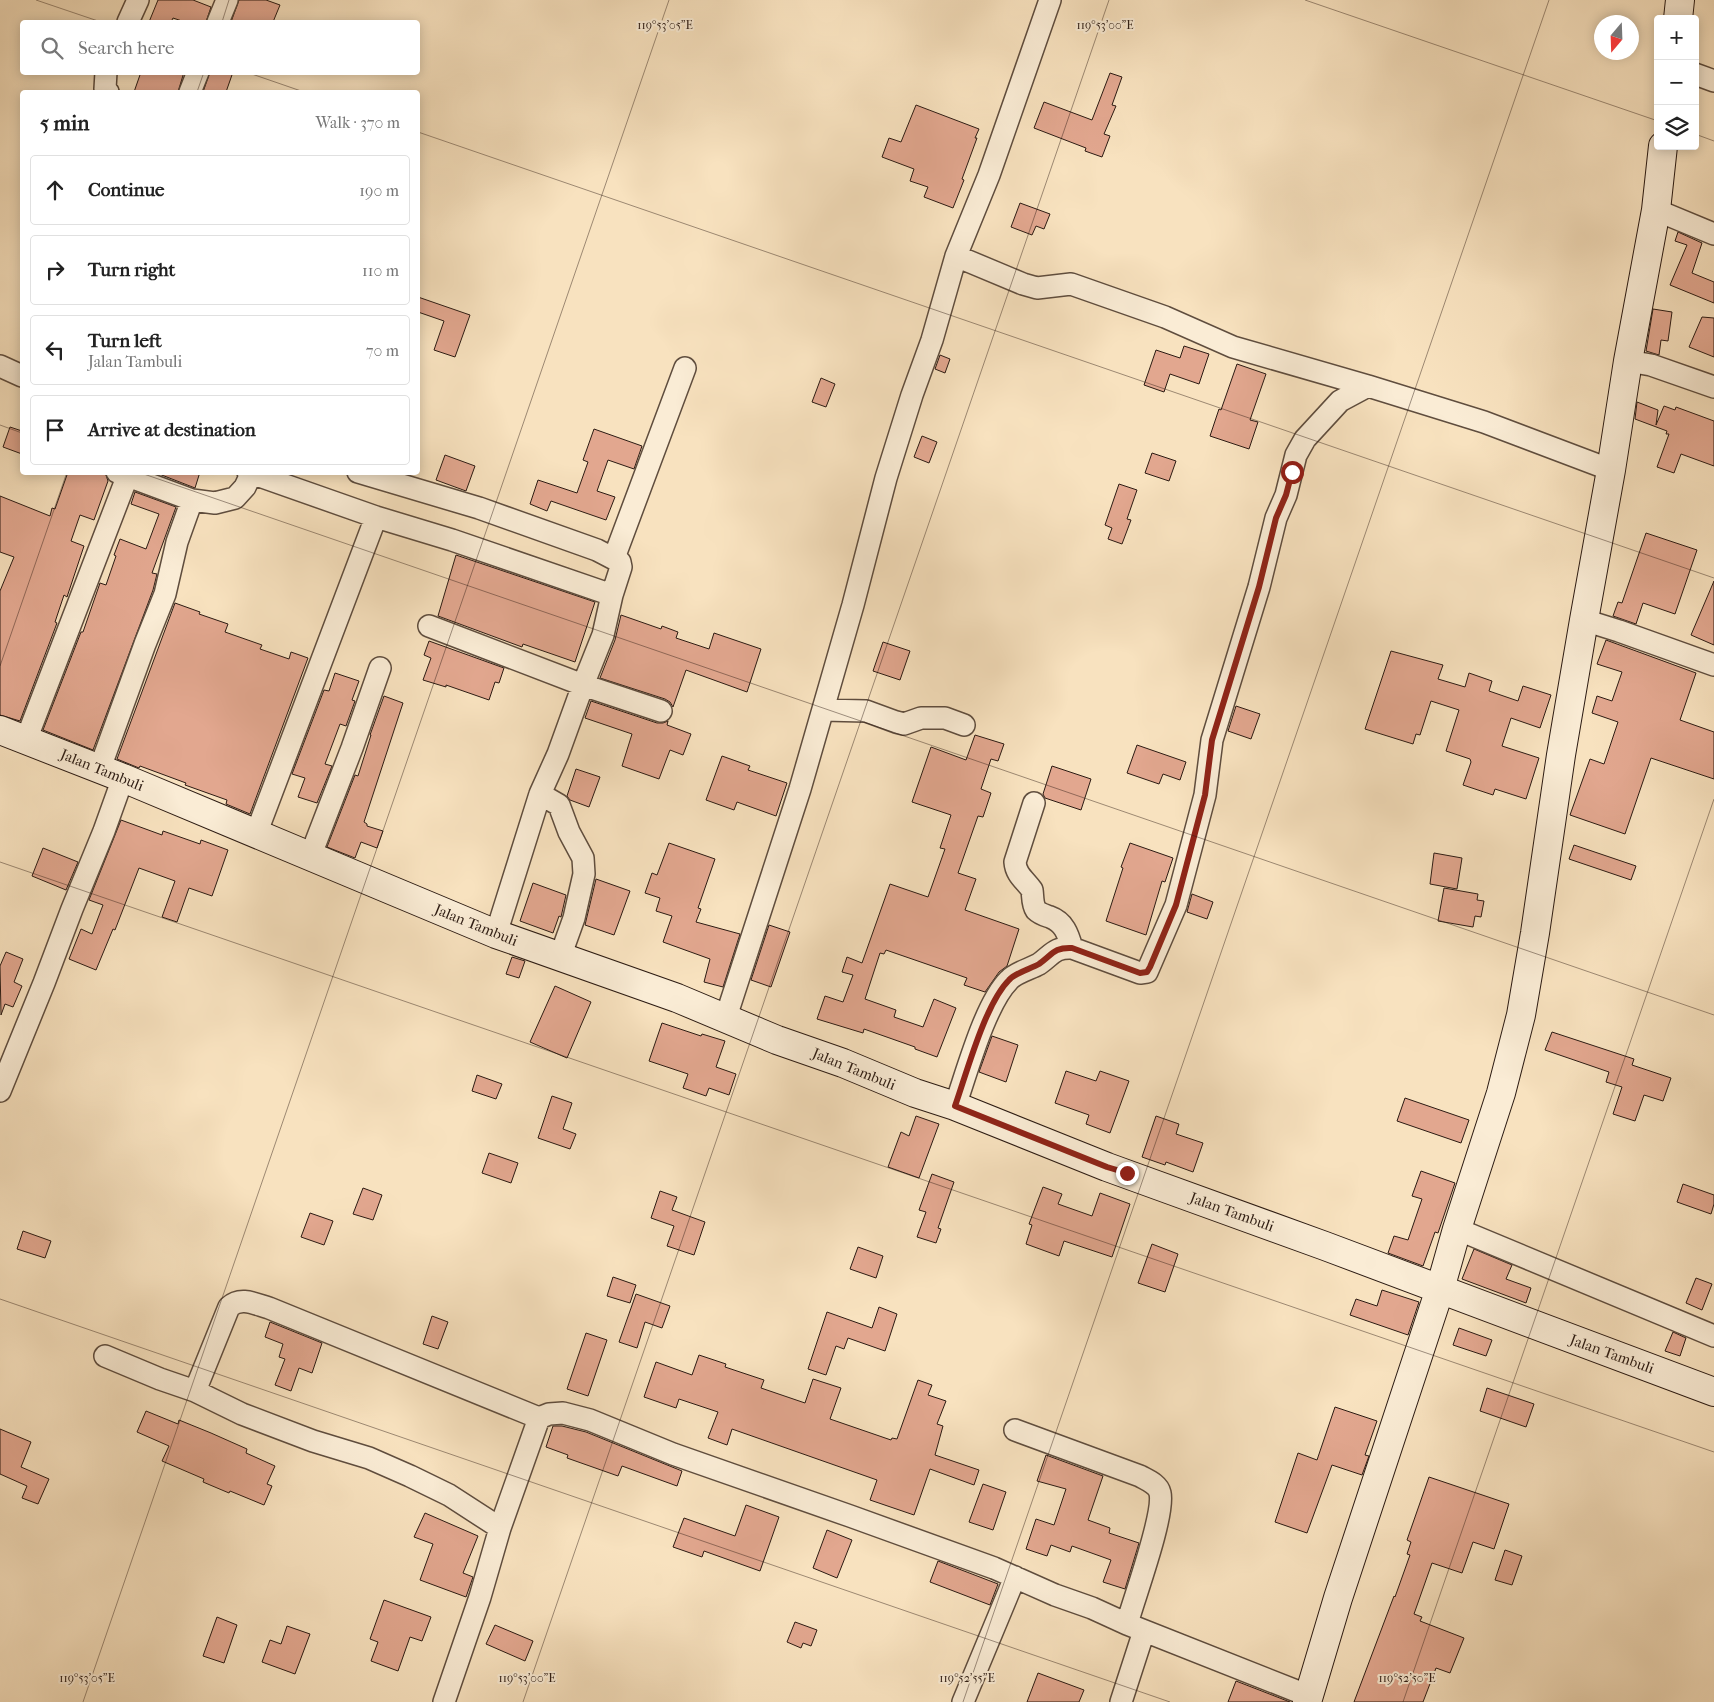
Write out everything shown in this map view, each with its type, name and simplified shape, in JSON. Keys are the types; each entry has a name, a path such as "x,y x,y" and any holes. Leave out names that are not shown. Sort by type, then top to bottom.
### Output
{"street":[{"path":"129,20 138,0"},
{"path":"219,20 227,0"},
{"path":"726,1017 797,798 854,605 886,478 932,340 956,256 989,174 1050,0"},
{"path":"1678,15 1680,0"},
{"path":"1699,68 1714,64"},
{"path":"106,75 106,90"},
{"path":"191,90 197,75"},
{"path":"1699,75 1714,81"},
{"path":"195,1391 228,1307 234,1302 242,1300 269,1308 539,1418 549,1414 563,1413 590,1420 674,1454 1015,1577 1308,1699 1341,1590 1440,1289 1457,1229 1501,1093 1521,1015 1584,620 1656,210 1663,150"},
{"path":"1656,210 1714,234"},
{"path":"956,256 1037,288 1071,284 1165,317 1233,348 1368,386 1484,422 1611,470"},
{"path":"1628,361 1651,365 1714,387"},
{"path":"0,366 20,375"},
{"path":"614,558 685,368"},
{"path":"955,1106 983,1026 1003,986 1011,978 1029,970 1053,952 1062,948 1072,948 1140,973 1147,972 1150,967 1176,905 1205,795 1212,740 1259,587 1276,518 1286,495 1296,455 1305,439 1340,401 1368,386"},
{"path":"26,740 125,475"},
{"path":"128,475 192,500 215,503 235,498 245,487 248,475"},
{"path":"255,475 376,518 452,540 612,595"},
{"path":"368,475 479,508 597,550 620,562 621,567 612,595 603,635 558,754 540,794 496,934"},
{"path":"0,1091 104,831 112,773 145,644 165,594 177,542 192,500"},
{"path":"256,834 376,518"},
{"path":"1584,620 1714,665"},
{"path":"429,626 583,685 661,711"},
{"path":"310,857 352,748 380,668"},
{"path":"823,710 866,711 904,724 921,718 945,718 964,725"},
{"name":"Jalan Tambuli","path":"0,730 112,773 496,934 677,998 777,1040 843,1062 915,1093 955,1106 1107,1167 1714,1392"},
{"path":"540,794 558,806 583,858 583,881 574,918 560,958"},
{"path":"1034,803 1015,862 1016,869 1025,884 1032,890 1033,905 1036,910 1058,921 1068,935 1072,948"},
{"path":"1457,1229 1714,1336"},
{"path":"106,1356 160,1379 195,1391 242,1414 313,1441 369,1458 449,1495 500,1528"},
{"path":"444,1702 500,1528 539,1418"},
{"path":"1015,1430 1140,1476 1155,1484 1160,1491 1161,1502 1121,1702"},
{"path":"964,1702 1015,1577"}],"building":[{"path":"158,0 193,0 211,7 207,20 179,20 173,18 172,20 150,20"},
{"path":"239,0 266,0 280,5 274,20 232,20"},
{"path":"1110,73 1122,77 1112,105 1116,106 1104,134 1110,136 1102,157 1085,151 1086,148 1034,128 1044,102 1092,120"},
{"path":"140,75 183,75 179,90 135,90"},
{"path":"209,75 232,75 227,90 204,90"},
{"path":"916,105 979,129 962,179 964,180 953,208 924,197 928,187 910,181 914,169 882,157 889,138 901,142"},
{"path":"1020,203 1050,214 1044,229 1036,226 1032,235 1011,227"},
{"path":"1678,232 1702,243 1692,273 1714,282 1714,303 1670,285 1687,245 1675,241"},
{"path":"420,298 470,315 455,357 434,350 444,321 420,313"},
{"path":"1653,309 1672,312 1668,341 1661,340 1659,355 1646,351"},
{"path":"1702,317 1714,318 1714,357 1689,347"},
{"path":"1184,346 1209,354 1199,384 1170,374 1164,392 1144,385 1156,350 1180,358"},
{"path":"940,355 950,359 945,373 935,369"},
{"path":"1237,364 1266,374 1250,420 1258,422 1249,449 1210,436"},
{"path":"821,378 835,384 826,407 812,402"},
{"path":"1637,402 1658,410 1656,425 1664,406 1675,410 1676,407 1714,421 1714,466 1681,454 1674,473 1657,467 1669,434 1666,434 1667,431 1635,419"},
{"path":"10,427 20,430 20,453 3,447"},
{"path":"594,429 642,446 634,469 608,460 597,491 615,497 606,520 551,501 547,511 530,504 538,480 577,493 588,462 583,460"},
{"path":"922,436 937,442 929,463 914,457"},
{"path":"1152,453 1176,461 1169,481 1145,473"},
{"path":"445,455 475,466 466,491 436,480"},
{"path":"67,475 106,475 108,481 94,520 80,515 71,541 84,546 67,597 64,595 55,622 57,623 20,721 0,715 0,591 14,557 0,552 0,496 50,516 52,508 55,509"},
{"path":"162,475 199,475 195,488"},
{"path":"1119,484 1137,490 1127,519 1131,520 1122,544 1108,539 1112,528 1105,525"},
{"path":"135,492 176,507 152,573 157,574 153,590 93,750 43,730 81,632 83,632 100,583 106,585 120,539 146,549 159,514 131,504"},
{"path":"1646,533 1697,550 1675,614 1643,603 1636,624 1613,616 1618,602 1622,603"},
{"path":"456,555 595,602 575,662 523,644 522,647 438,616"},
{"path":"1714,581 1714,645 1691,635"},
{"path":"175,603 228,624 225,632 262,645 260,649 289,659 291,652 308,658 250,814 226,804 227,800 185,785 186,783 117,759"},
{"path":"621,615 661,629 662,626 678,632 676,638 709,649 714,633 761,649 747,692 686,670 673,707 665,699 600,678 615,640"},
{"path":"1606,640 1696,673 1680,720 1714,732 1714,779 1651,758 1625,834 1570,815 1590,759 1604,764 1618,722 1592,713 1597,696 1612,701 1622,672 1597,664"},
{"path":"429,641 504,668 499,683 495,682 489,700 446,685 446,687 423,680 431,658 424,655"},
{"path":"883,642 910,651 900,680 873,671"},
{"path":"1391,651 1443,665 1438,679 1465,687 1469,673 1492,681 1489,691 1518,701 1523,686 1551,695 1540,728 1511,718 1502,746 1539,758 1526,799 1495,789 1493,795 1463,785 1471,762 1470,759 1446,751 1459,710 1431,701 1420,735 1416,734 1413,744 1365,729"},
{"path":"335,673 359,681 352,700 355,701 346,726 340,724 325,764 332,766 317,803 298,797 305,778 292,774 324,690 329,691"},
{"path":"384,696 403,703 364,822 367,826 383,831 377,848 361,842 355,858 327,847 355,775 358,776"},
{"path":"591,701 657,723 668,721 667,725 691,734 683,755 670,750 659,779 622,766 632,734 585,718"},
{"path":"1236,706 1260,714 1251,739 1228,731"},
{"path":"975,735 1004,744 998,761 991,759 981,789 991,793 983,817 978,816 958,873 976,879 965,910 1019,929 1007,966 999,972 985,992 964,985 967,978 886,950 884,954 880,953 865,999 896,1010 894,1017 923,1027 934,999 956,1008 937,1057 864,1029 863,1033 817,1019 825,996 843,1002 853,975 842,972 847,957 862,963 890,884 928,897 945,849 940,848 951,815 912,802 931,747 966,760"},
{"path":"1137,745 1186,762 1180,780 1163,774 1159,784 1127,773"},
{"path":"722,756 750,766 748,770 787,783 776,816 737,802 734,810 706,800"},
{"path":"1052,766 1091,779 1081,810 1045,798 1043,794"},
{"path":"576,769 600,777 589,807 570,800 567,796"},
{"path":"121,820 162,835 163,831 200,844 201,840 228,850 212,896 189,888 177,922 162,917 175,881 139,868 115,930 113,929 96,970 69,959 81,929 92,934 103,905 89,900"},
{"path":"669,843 715,859 698,908 701,909 696,922 740,934 723,987 704,982 710,959 663,942 672,916 656,911 660,898 645,893 652,873 657,875"},
{"path":"1130,843 1173,858 1165,882 1162,881 1146,935 1106,921 1123,868 1121,867"},
{"path":"1574,845 1636,866 1631,880 1569,859"},
{"path":"43,848 78,862 66,890 32,876"},
{"path":"1434,853 1462,858 1457,889 1430,884"},
{"path":"596,879 630,891 614,935 585,925"},
{"path":"533,883 566,895 561,917 559,916 553,933 520,921"},
{"path":"1444,888 1478,894 1477,900 1484,901 1481,917 1475,916 1473,927 1438,921"},
{"path":"1192,894 1213,902 1207,919 1187,912"},
{"path":"769,925 790,932 771,987 751,980"},
{"path":"6,952 23,959 14,982 22,986 13,1007 5,1004 1,1015 0,966"},
{"path":"512,957 525,961 519,978 506,974"},
{"path":"555,986 591,1002 567,1058 530,1042"},
{"path":"662,1023 701,1036 702,1034 725,1041 716,1067 736,1074 729,1095 709,1088 706,1096 683,1088 688,1074 649,1061"},
{"path":"1552,1032 1634,1059 1632,1065 1671,1078 1663,1101 1644,1095 1635,1121 1613,1114 1622,1087 1606,1082 1609,1072 1545,1050"},
{"path":"992,1036 1018,1045 1006,1082 979,1072"},
{"path":"1066,1071 1096,1081 1100,1071 1129,1081 1110,1133 1086,1124 1089,1115 1055,1103"},
{"path":"477,1075 502,1084 496,1099 472,1091"},
{"path":"552,1096 572,1103 563,1129 576,1134 570,1149 538,1138"},
{"path":"1405,1098 1469,1120 1461,1143 1397,1121"},
{"path":"916,1116 939,1124 919,1178 888,1167 901,1132 909,1136"},
{"path":"1156,1116 1179,1124 1176,1134 1203,1143 1193,1172 1166,1162 1165,1165 1142,1157"},
{"path":"489,1153 518,1163 511,1183 482,1173"},
{"path":"1421,1171 1455,1183 1438,1233 1435,1232 1423,1266 1388,1253 1394,1236 1408,1240 1422,1199 1412,1196"},
{"path":"932,1174 954,1182 938,1228 941,1229 936,1243 917,1237 926,1212 919,1210"},
{"path":"1683,1184 1714,1195 1711,1214 1677,1202"},
{"path":"1043,1187 1062,1194 1058,1204 1092,1216 1100,1193 1130,1204 1112,1257 1064,1241 1059,1256 1026,1244 1032,1225 1029,1224"},
{"path":"363,1188 382,1195 373,1220 353,1214"},
{"path":"660,1191 677,1197 672,1210 705,1222 694,1255 667,1246 674,1226 651,1218"},
{"path":"310,1213 333,1221 324,1245 301,1237"},
{"path":"23,1231 51,1241 45,1258 17,1249"},
{"path":"1152,1244 1178,1254 1165,1292 1138,1283"},
{"path":"858,1247 883,1256 876,1278 850,1269"},
{"path":"1474,1249 1512,1265 1506,1279 1531,1288 1526,1303 1462,1279"},
{"path":"613,1277 636,1285 630,1303 607,1296"},
{"path":"1696,1278 1712,1284 1702,1310 1686,1303"},
{"path":"1382,1290 1419,1302 1408,1335 1350,1315 1356,1299 1377,1306"},
{"path":"636,1294 670,1306 662,1328 645,1322 637,1348 619,1342"},
{"path":"879,1307 897,1314 885,1351 848,1338 844,1349 836,1346 826,1375 808,1369 827,1312 872,1328"},
{"path":"432,1316 448,1322 438,1349 423,1344"},
{"path":"270,1322 322,1343 312,1373 299,1368 291,1391 275,1385 285,1359 279,1357 283,1344 265,1337"},
{"path":"1459,1328 1492,1340 1486,1356 1453,1345"},
{"path":"1673,1332 1686,1338 1680,1356 1665,1351"},
{"path":"586,1333 607,1340 588,1396 567,1389"},
{"path":"699,1355 726,1364 725,1367 764,1380 761,1388 805,1403 813,1379 841,1388 830,1419 891,1440 892,1438 897,1439 918,1380 932,1385 928,1395 946,1401 937,1424 943,1426 935,1455 979,1470 974,1485 930,1469 914,1515 870,1500 877,1480 732,1429 727,1445 708,1438 718,1412 679,1399 676,1408 644,1397 656,1362 692,1375"},
{"path":"1487,1388 1534,1404 1526,1427 1480,1411"},
{"path":"1335,1407 1377,1421 1365,1455 1369,1456 1362,1475 1332,1465 1307,1533 1275,1522 1298,1453 1317,1460"},
{"path":"146,1411 178,1424 179,1420 211,1433 247,1449 246,1453 275,1466 267,1484 272,1486 264,1505 203,1482 204,1479 162,1461 169,1446 137,1432"},
{"path":"553,1426 562,1426 586,1432 682,1471 677,1486 622,1466 618,1476 567,1458 568,1455 546,1447"},
{"path":"0,1429 31,1442 21,1467 49,1479 38,1504 22,1498 27,1486 0,1474"},
{"path":"1046,1455 1103,1476 1088,1520 1110,1528 1109,1533 1139,1543 1125,1589 1103,1582 1111,1560 1072,1546 1070,1552 1051,1545 1047,1556 1026,1549 1036,1519 1054,1525 1066,1489 1037,1481"},
{"path":"1429,1477 1509,1504 1494,1549 1473,1542 1462,1573 1432,1563 1414,1614 1422,1617 1420,1621 1464,1638 1450,1673 1436,1668 1423,1702 1354,1702 1410,1555 1407,1554 1411,1542 1407,1540"},
{"path":"983,1484 1006,1492 993,1530 969,1522"},
{"path":"746,1505 779,1517 760,1571 704,1551 702,1557 673,1547 684,1518 735,1536"},
{"path":"425,1513 478,1536 463,1573 473,1577 466,1597 420,1580 433,1544 414,1537"},
{"path":"827,1530 852,1540 837,1578 813,1568"},
{"path":"1505,1550 1522,1556 1512,1585 1495,1580"},
{"path":"938,1561 998,1584 990,1605 930,1582"},
{"path":"384,1600 431,1617 422,1641 410,1637 398,1671 371,1661 378,1642 370,1639"},
{"path":"217,1617 237,1625 224,1663 203,1656"},
{"path":"795,1622 817,1630 811,1646 803,1643 801,1648 787,1642"},
{"path":"495,1625 533,1641 525,1661 486,1644"},
{"path":"287,1626 310,1634 295,1674 262,1662 270,1640 281,1644"},
{"path":"1038,1673 1084,1690 1079,1702 1027,1702"},
{"path":"1236,1681 1290,1702 1228,1702"}],"route":[{"path":"1127,1173 1107,1167 955,1106 988,1014 1003,986 1011,978 1029,970 1053,952 1062,948 1072,948 1140,973 1147,972 1150,967 1176,905 1194,843 1205,795 1212,740 1259,587 1276,518 1286,495 1292,472"}]}
